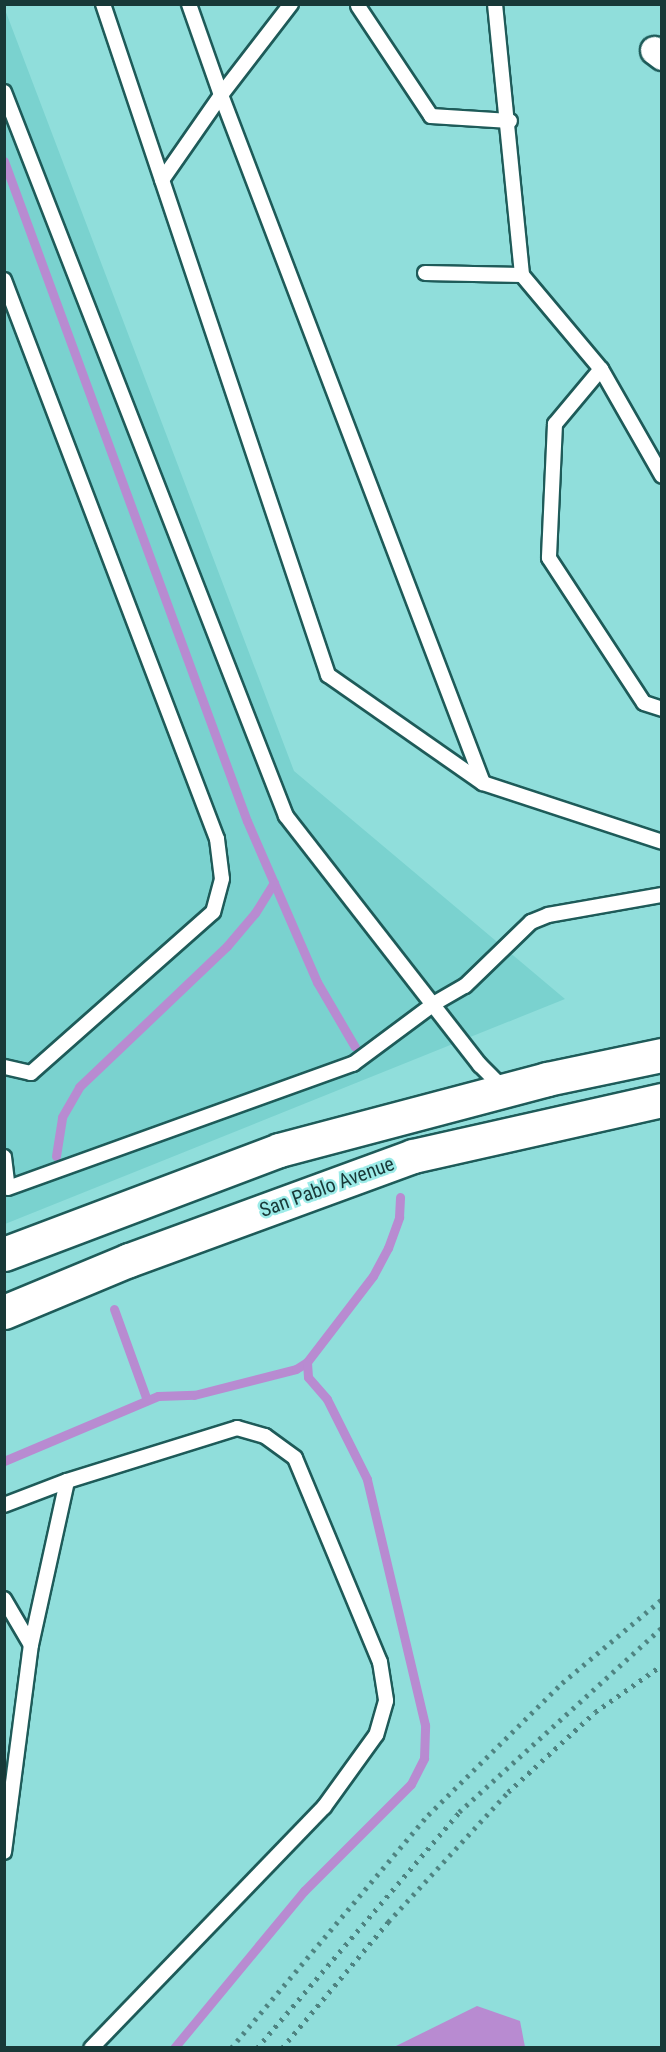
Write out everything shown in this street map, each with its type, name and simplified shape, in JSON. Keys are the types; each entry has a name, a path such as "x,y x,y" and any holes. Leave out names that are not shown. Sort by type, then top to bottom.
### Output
{"main road":[{"name":"San Pablo Avenue","path":"4,1254 279,1149 508,1092 548,1079 662,1055"},
{"name":"San Pablo Avenue","path":"4,1312 129,1260 413,1156 662,1100"}],"lane":[{"path":"103,4 328,675 483,783 662,842"},
{"path":"189,4 221,95 483,783"},
{"path":"162,180 221,95 291,4"},
{"path":"495,4 510,121 522,275 601,369 662,476"},
{"path":"358,6 431,116 510,121"},
{"path":"4,92 286,816 435,1003 480,1065 508,1092"},
{"path":"425,273 522,275"},
{"path":"4,280 217,839 222,879 213,912 31,1072 4,1067"},
{"path":"601,369 555,424 549,558 644,704 662,710"},
{"path":"4,1157 8,1188 353,1064 435,1003 465,986 531,922 548,915 662,895"},
{"path":"4,1505 67,1481 237,1428 265,1436 295,1458 380,1662 386,1701 376,1735 324,1807 91,2048"},
{"path":"4,1852 32,1645 67,1481"},
{"path":"4,1599 32,1645"}],"shaded area":[{"path":"4,7 294,771 565,999 5,1224"},
{"path":"477,2006 520,2021 525,2047 394,2047"}],"waterway":[{"path":"4,161 247,821 317,982 355,1047"},
{"path":"56,1156 62,1117 79,1087 227,946 255,913 274,882"},
{"path":"4,1461 158,1396 194,1395 296,1369 307,1362 373,1276 388,1248 399,1217 400,1197"},
{"path":"114,1309 147,1400"},
{"path":"174,2048 304,1891 411,1784 424,1758 425,1725 367,1479 327,1399 308,1377 307,1362"}],"railway":[{"path":"231,2048 428,1815 562,1683 662,1599"},
{"path":"257,2048 459,1812 662,1627"},
{"path":"282,2048 388,1922 508,1792 595,1712 662,1665"}]}
